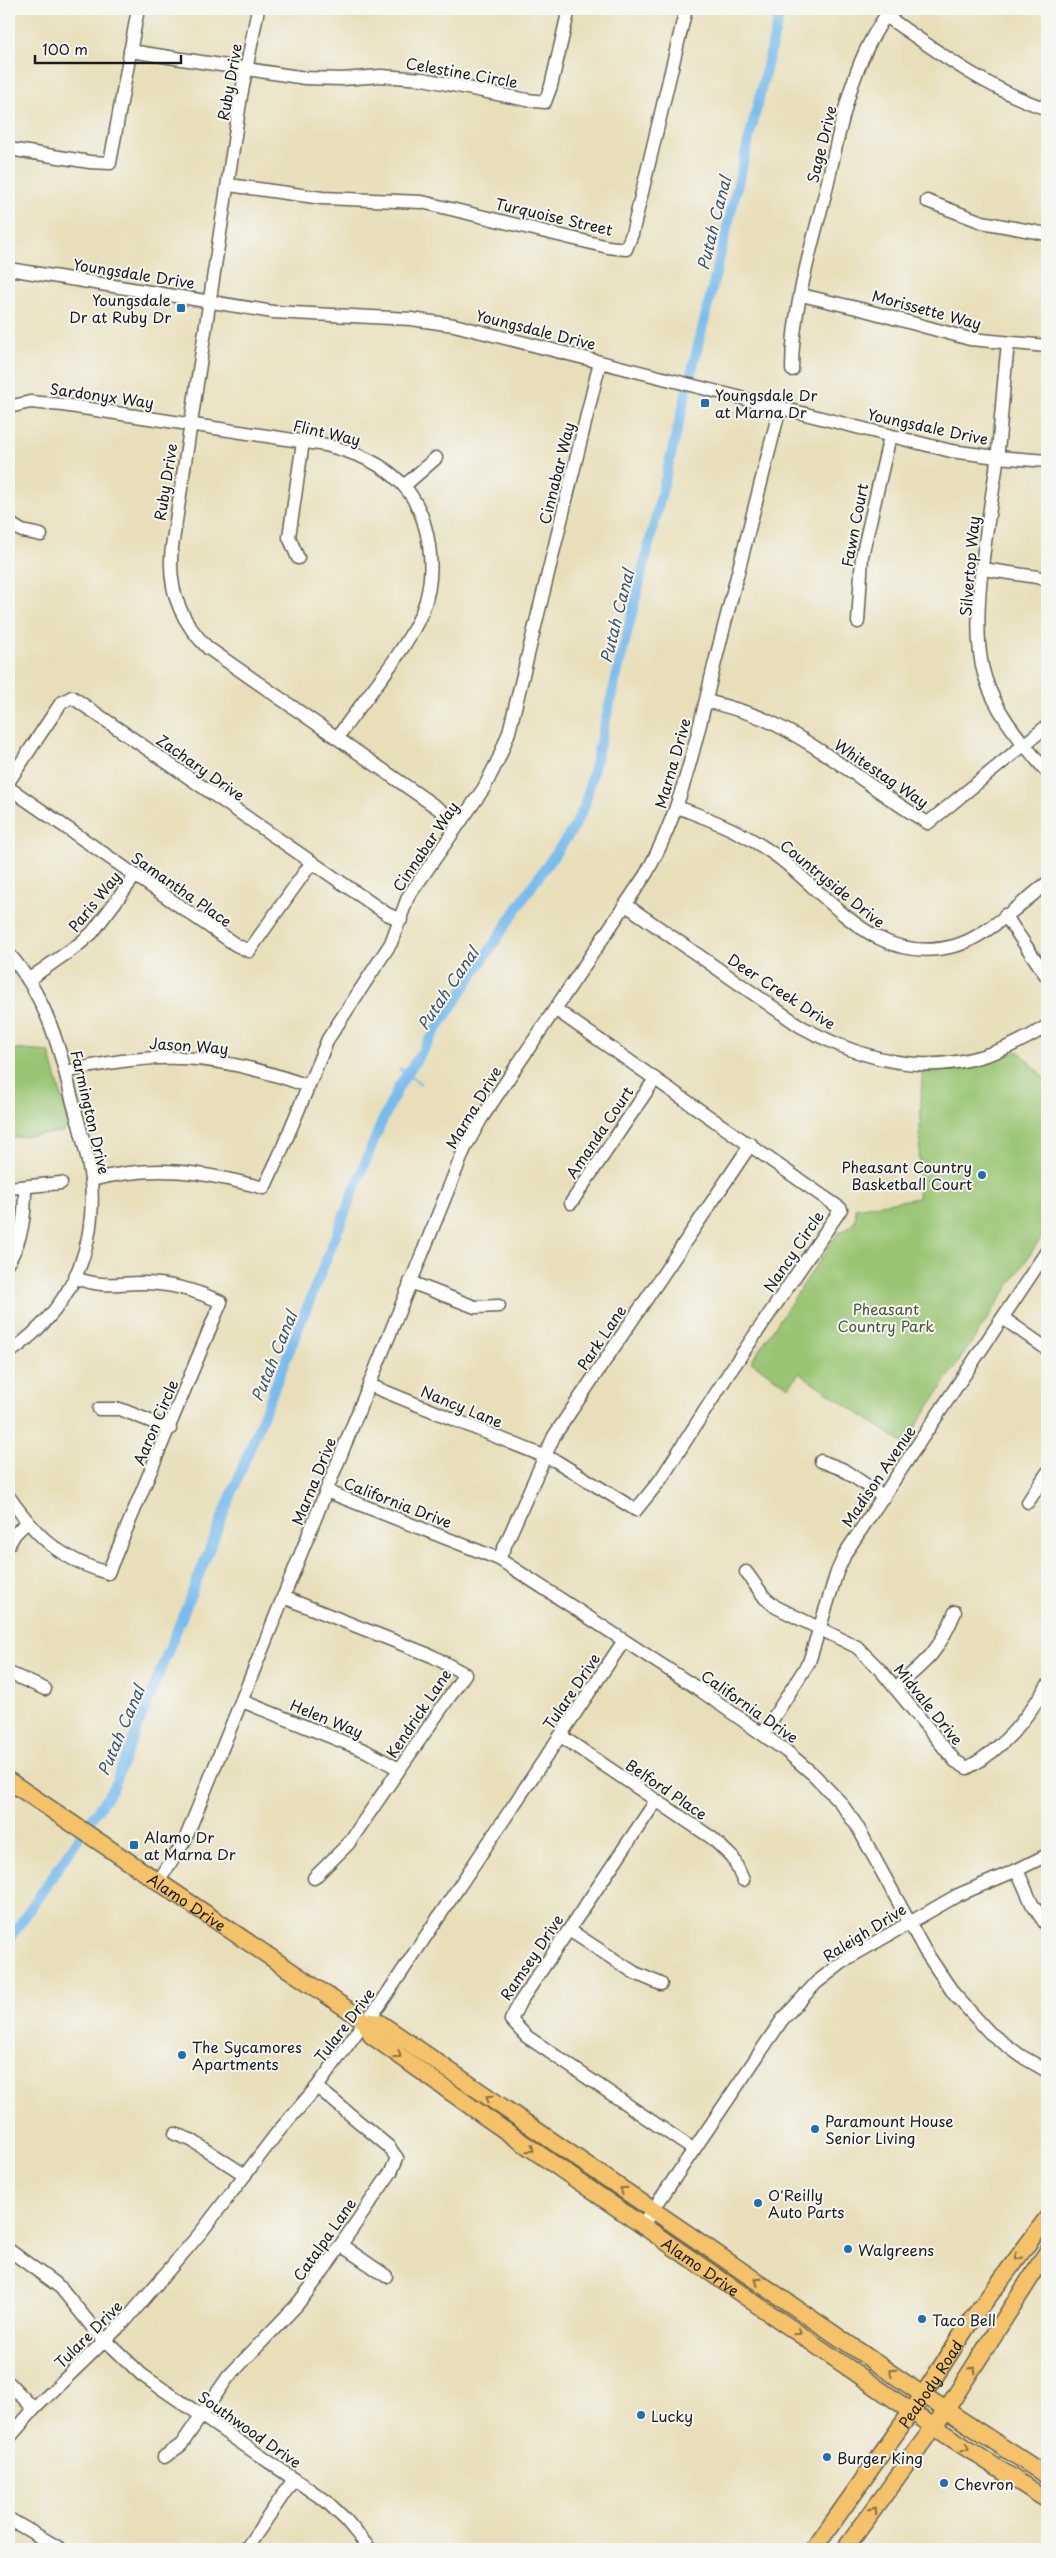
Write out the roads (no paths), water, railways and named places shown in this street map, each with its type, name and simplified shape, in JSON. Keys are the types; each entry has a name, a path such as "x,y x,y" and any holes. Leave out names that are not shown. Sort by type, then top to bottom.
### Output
{"main road":[{"name":"Alamo Drive","path":"9,1781 365,2021 380,2023 946,2410 1047,2476"},
{"name":"Alamo Drive","path":"365,2021 372,2036 642,2226 934,2427 1047,2500"},
{"name":"Peabody Road","path":"814,2549 923,2394 972,2319 1047,2218"},
{"name":"Peabody Road","path":"846,2549 946,2410 1046,2256"}],"street":[{"path":"9,149 90,162 110,163 138,9"},
{"name":"Ruby Drive","path":"258,9 190,424 170,564 173,589 181,613 194,633 208,648 459,823"},
{"name":"Celestine Circle","path":"247,70 305,78 342,79 381,76 423,79 545,102 551,86 569,9"},
{"name":"Turquoise Street","path":"229,185 322,198 422,202 608,247 626,249 632,234 686,9"},
{"path":"888,12 960,67 991,86 1047,109"},
{"name":"Sage Drive","path":"792,370 792,336 854,80 867,47 888,12"},
{"path":"130,51 247,70"},
{"path":"928,201 982,222 1047,234"},
{"name":"Youngsdale Drive","path":"9,270 290,314 436,322 951,450 997,458 1047,461"},
{"name":"Morissette Way","path":"801,295 861,309 970,339 1008,344 1047,346"},
{"name":"Silvertop Way","path":"1008,344 997,458 983,569 980,604 980,654 985,677 995,701 1023,744 1047,772"},
{"name":"Cinnabar Way","path":"91,1180 146,1171 173,1170 223,1176 264,1188 328,1038 379,963 401,920 408,898 493,771 509,732 600,362"},
{"name":"Sardonyx Way","path":"9,408 30,402 190,424"},
{"name":"Marna Drive","path":"158,1882 184,1840 465,1148 481,1119 626,904 657,854 677,807 706,701 780,408"},
{"name":"Flint Way","path":"190,424 302,442 355,453 374,462 404,486 424,524 430,560 429,588 423,611 410,635 337,738"},
{"name":"Fawn Court","path":"858,622 862,556 890,436"},
{"path":"298,558 289,537 302,442"},
{"path":"404,486 436,458"},
{"path":"9,523 22,531 41,535"},
{"path":"983,569 1047,580"},
{"name":"Zachary Drive","path":"9,781 61,703 72,697 387,914 401,920"},
{"name":"Whitestag Way","path":"706,701 744,711 782,729 807,743 928,823 1023,744"},
{"path":"1023,744 1047,726"},
{"name":"Samantha Place","path":"9,788 135,876 249,952 312,862"},
{"name":"Countryside Drive","path":"677,807 727,826 751,839 778,857 869,935 892,946 926,952 955,946 971,940 1047,883"},
{"name":"Paris Way","path":"28,980 92,933 135,876"},
{"name":"Deer Creek Drive","path":"626,904 800,1026 830,1043 856,1054 884,1061 918,1065 966,1060 1016,1044 1047,1026"},
{"path":"1005,915 1047,976"},
{"name":"Farmington Drive","path":"9,954 28,980 51,1024 66,1072 91,1180 91,1210 86,1249 76,1278 62,1302 39,1329 9,1353"},
{"name":"Nancy Circle","path":"544,1456 576,1472 636,1510 661,1479 729,1373 841,1209 751,1144 555,1009"},
{"name":"Jason Way","path":"66,1072 120,1060 179,1058 212,1060 246,1066 308,1086"},
{"name":"Amanda Court","path":"571,1203 655,1079"},
{"name":"Park Lane","path":"499,1559 554,1436 751,1144"},
{"path":"9,1188 61,1183"},
{"path":"9,1261 20,1238 25,1219 25,1187"},
{"name":"Madison Avenue","path":"763,1734 800,1678 820,1629 835,1579 846,1552 1047,1251"},
{"name":"Aaron Circle","path":"9,1497 43,1540 67,1556 92,1568 108,1573 170,1429 221,1302 186,1288 140,1283 113,1286 92,1284 76,1278"},
{"path":"410,1282 475,1307 499,1306"},
{"path":"1003,1318 1047,1349"},
{"name":"Nancy Lane","path":"369,1386 544,1456"},
{"path":"98,1409 120,1410 170,1429"},
{"path":"821,1461 842,1468 884,1497"},
{"path":"1028,1502 1047,1473"},
{"name":"California Drive","path":"326,1491 499,1559 623,1642 697,1688 763,1734 814,1775 840,1802 872,1851 939,1973 970,2012 990,2033 1020,2056 1047,2071"},
{"path":"9,1544 14,1534 27,1522"},
{"name":"Midvale Drive","path":"746,1572 765,1598 776,1608 857,1647 895,1688 954,1761 966,1768 990,1754 1020,1727 1047,1686"},
{"name":"Kendrick Lane","path":"283,1597 432,1656 465,1674 348,1844 314,1878"},
{"path":"895,1688 934,1654 944,1639 955,1612"},
{"name":"Tulare Drive","path":"9,2438 34,2410 126,2320 202,2231 276,2133 317,2087 365,2021 379,2006 623,1642"},
{"path":"9,1673 45,1689"},
{"name":"Helen Way","path":"242,1701 366,1751 399,1769"},
{"name":"Belford Place","path":"560,1736 712,1838 733,1858 743,1880"},
{"name":"Ramsey Drive","path":"656,1801 517,2007 511,2020 526,2036 694,2150"},
{"name":"Raleigh Drive","path":"642,2226 794,2007 816,1983 848,1958 958,1895 1047,1855"},
{"path":"1017,1870 1032,1904 1047,1926"},
{"path":"569,1930 635,1973 661,1984"},
{"name":"Catalpa Lane","path":"164,2457 180,2445 228,2377 296,2306 341,2245 391,2172 398,2158 388,2146 317,2087"},
{"path":"176,2134 191,2140 245,2175"},
{"path":"341,2245 386,2276"},
{"name":"Southwood Drive","path":"9,2250 61,2288 82,2315 142,2375 326,2501 346,2520 370,2549"},
{"path":"9,2383 34,2410"},
{"path":"246,2549 294,2479"},
{"path":"9,2519 61,2549"}],"waterway":[{"name":"Putah Canal","path":"9,1940 114,1786 380,1126 399,1086 532,886 571,832 584,808 781,9"},
{"name":"Putah Canal","path":"400,1069 420,1083"}],"place":[{"name":"Youngsdale Dr at Ruby Dr","path":"181,308"},
{"name":"Youngsdale Dr at Marna Dr","path":"705,403"},
{"name":"Pheasant Country Basketball Court","path":"982,1175"},
{"name":"Alamo Dr at Marna Dr","path":"134,1845"},
{"name":"The Sycamores Apartments","path":"182,2055"},
{"name":"Paramount House Senior Living","path":"815,2129"},
{"name":"O'Reilly Auto Parts","path":"758,2203"},
{"name":"Walgreens","path":"848,2249"},
{"name":"Taco Bell","path":"922,2319"},
{"name":"Lucky","path":"641,2415"},
{"name":"Burger King","path":"827,2457"},
{"name":"Chevron","path":"944,2483"}],"park label":[{"name":"Pheasant Country Park","path":"886,1316"}]}
